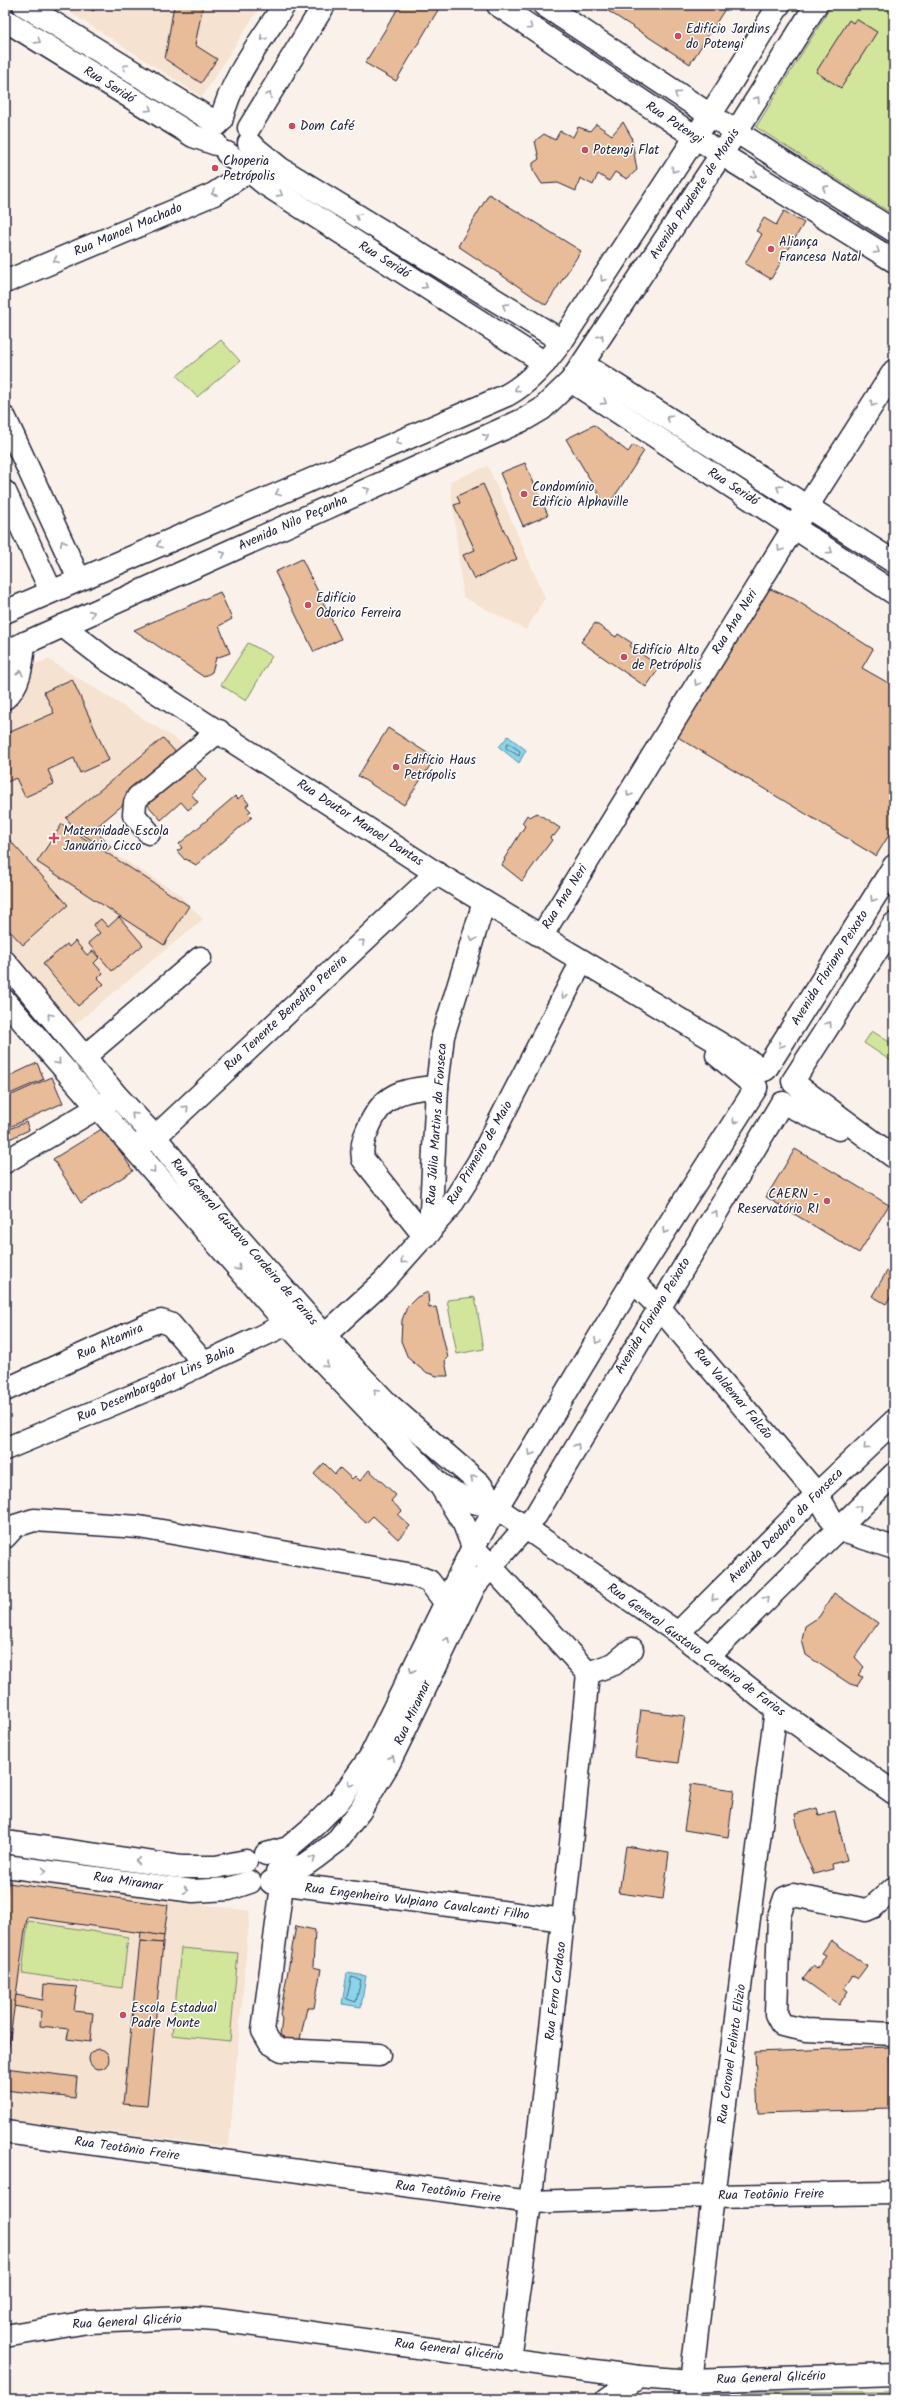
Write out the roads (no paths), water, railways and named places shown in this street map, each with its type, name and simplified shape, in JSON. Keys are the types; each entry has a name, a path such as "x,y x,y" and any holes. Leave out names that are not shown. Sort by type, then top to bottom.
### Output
{"street":[{"path":"284,5 236,81 226,102 221,135 242,151 249,136 324,5"},
{"name":"Rua Potengi","path":"498,5 696,138 894,261"},
{"name":"Rua Potengi","path":"544,5 736,132 894,231"},
{"path":"5,612 507,395 527,382 545,363 562,341 696,138 779,5"},
{"name":"Avenida Prudente de Morais","path":"577,372 736,132 816,5"},
{"path":"7,24 33,10"},
{"name":"Rua Seridó","path":"33,10 221,135 247,172 545,363"},
{"name":"Rua Seridó","path":"7,24 182,130 221,135"},
{"name":"Rua Seridó","path":"221,135 230,117 239,118 249,136 282,169 562,341"},
{"name":"Rua Manoel Machado","path":"5,282 214,194 247,172"},
{"path":"836,225 850,204"},
{"path":"368,250 380,229"},
{"path":"622,249 648,266"},
{"path":"460,309 472,286"},
{"path":"516,344 524,342 530,336 532,329 530,321"},
{"name":"Rua Ana Neri","path":"542,935 794,527 894,371"},
{"name":"Rua Seridó","path":"577,372 700,438 894,562"},
{"name":"Rua Seridó","path":"577,372 688,458 894,593"},
{"name":"Avenida Nilo Peçanha","path":"15,648 525,419 542,409 577,372"},
{"path":"5,418 79,579"},
{"path":"688,458 700,438"},
{"path":"5,492 51,591"},
{"path":"194,568 184,563 181,557 184,545 207,528 247,507"},
{"name":"Rua Doutor Manoel Dantas","path":"63,626 95,652 436,873 542,935 582,961 664,1010 760,1079"},
{"path":"5,698 14,688 19,678 15,648"},
{"path":"149,833 134,815 135,803 138,797 219,731"},
{"name":"Avenida Floriano Peixoto","path":"498,1508 633,1281 894,866"},
{"name":"Rua Tenente Benedito Pereira","path":"133,1148 155,1137 436,873"},
{"name":"Rua Júlia Martins da Fonseca","path":"428,1234 437,1087 443,1036 484,902"},
{"path":"782,1104 792,1095 793,1082 894,924"},
{"path":"84,1057 200,958"},
{"name":"Rua Primeiro de Maio","path":"325,1335 383,1282 428,1234 450,1206 478,1163 582,961"},
{"name":"Rua General Gustavo Cordeiro de Farias","path":"5,962 117,1096 155,1137 220,1218 296,1318 325,1335 388,1402 480,1484 498,1508 526,1529 678,1633 776,1709 894,1793"},
{"name":"Rua General Gustavo Cordeiro de Farias","path":"5,1001 133,1148 296,1318 440,1485 470,1501 498,1508"},
{"path":"771,1067 782,1068 793,1082 885,1151 782,1104 775,1105 765,1102 760,1098 760,1079 771,1067"},
{"path":"428,1234 363,1159 362,1148 371,1121 379,1107 389,1098 412,1088 437,1087"},
{"path":"5,1162 117,1096"},
{"name":"Avenida Floriano Peixoto","path":"526,1529 536,1516 659,1307 782,1104"},
{"name":"Rua Valdemar Falcão","path":"633,1281 659,1307 828,1511"},
{"name":"Rua Desembargador Lins Bahia","path":"5,1449 156,1386 296,1318"},
{"name":"Rua Altamira","path":"5,1390 150,1324 161,1321 170,1324 204,1363"},
{"name":"Avenida Deodoro da Fonseca","path":"709,1656 828,1511 894,1421"},
{"name":"Avenida Deodoro da Fonseca","path":"678,1633 828,1511 894,1474"},
{"path":"440,1485 464,1524 468,1555"},
{"name":"Rua Miramar","path":"5,1842 181,1867 216,1867 288,1848 340,1801 370,1757 468,1555 498,1508"},
{"path":"828,1511 894,1548"},
{"path":"5,1537 15,1526 34,1520 139,1527 380,1568 429,1581 445,1602"},
{"name":"Rua Miramar","path":"5,1866 193,1891 229,1889 270,1880 305,1865 336,1842 360,1811 389,1763 460,1613 475,1585 526,1529"},
{"path":"468,1555 491,1567 588,1673 614,1664 632,1649"},
{"path":"429,1581 468,1555"},
{"name":"Rua Ferro Cardoso","path":"509,2358 531,2202 564,1920 588,1673"},
{"name":"Rua Coronel Felinto Elizio","path":"690,2390 713,2196 776,1709"},
{"path":"270,1880 244,1872 256,1857 275,1861 270,1880 263,2031 270,2044 282,2050 379,2056"},
{"name":"Rua Engenheiro Vulpiano Cavalcanti Filho","path":"270,1880 564,1920"},
{"path":"894,1888 872,1907 866,1910 793,1895 785,1898 779,1916 776,2014 782,2025 806,2030 894,2034"},
{"name":"Rua Teotônio Freire","path":"5,2132 531,2202 713,2196 894,2193"},
{"name":"Rua General Glicério","path":"6,2332 88,2322 185,2318 217,2320 509,2358 639,2377 690,2390 894,2374"},
{"path":"607,2399 639,2377"}],"water":[{"path":"508,736 526,750 519,763 499,747"},
{"path":"347,1973 366,1976 361,2007 342,2004"}],"place":[{"name":"Edifício Jardins do Potengi","path":"678,36"},
{"name":"Dom Café","path":"292,126"},
{"name":"Potengi Flat","path":"585,150"},
{"name":"Choperia Petrópolis","path":"215,168"},
{"name":"Aliança Francesa Natal","path":"771,249"},
{"name":"Condomínio Edifício Alphaville","path":"524,494"},
{"name":"Edifício Odorico Ferreira","path":"308,605"},
{"name":"Edifício Alto de Petrópolis","path":"624,657"},
{"name":"Edifício Haus Petrópolis","path":"396,767"},
{"name":"Maternidade Escola Januário Cicco","path":"54,838"},
{"name":"CAERN - Reservatório R1","path":"827,1201"},
{"name":"Escola Estadual Padre Monte","path":"123,2015"}]}
